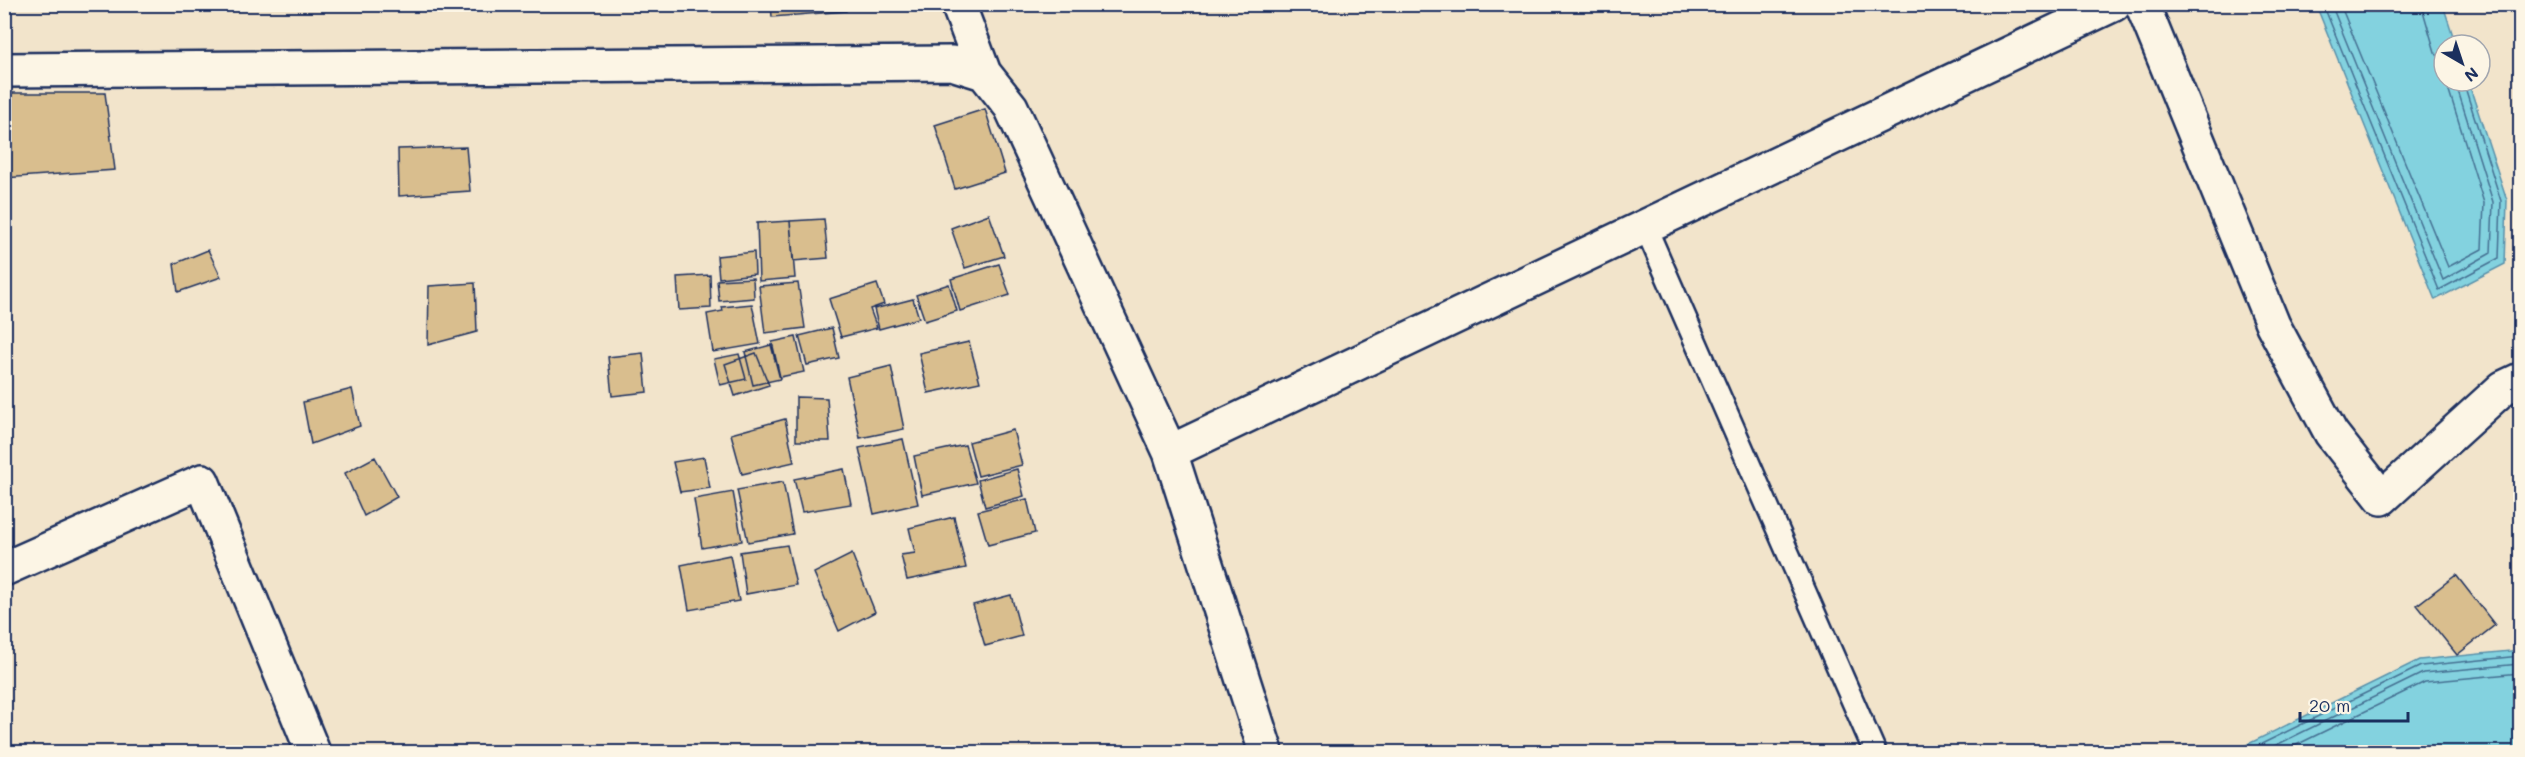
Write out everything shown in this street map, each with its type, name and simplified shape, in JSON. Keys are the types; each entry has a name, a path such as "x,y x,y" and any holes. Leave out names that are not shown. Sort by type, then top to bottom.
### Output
{"street":[{"path":"958,4 984,73 1011,107 1170,452 1266,753"},
{"path":"1170,452 2114,4"},
{"path":"2142,4 2273,325 2331,433 2382,498 2503,388 2520,380"},
{"path":"4,70 952,63 984,73"},
{"path":"4,569 202,481 313,753"}],"lane":[{"path":"1645,226 1875,753"}],"water":[{"path":"2316,5 2443,5 2452,33 2432,33 2432,93 2472,93 2507,200 2505,264 2435,300"},
{"path":"2520,650 2520,752 2232,752 2419,660"}],"building":[{"path":"771,4 845,4 846,11 772,17"},
{"path":"4,93 105,93 115,170 4,178"},
{"path":"985,109 1005,173 955,189 935,125"},
{"path":"466,147 470,191 399,196 398,149"},
{"path":"989,214 1004,256 965,268 951,228"},
{"path":"824,219 828,258 793,261 790,221"},
{"path":"790,221 795,278 759,281 757,223"},
{"path":"208,250 221,277 178,292 174,264"},
{"path":"754,252 755,274 719,278 717,256"},
{"path":"999,264 1010,295 960,311 951,279"},
{"path":"710,275 711,308 679,310 677,277"},
{"path":"753,278 754,298 719,301 717,280"},
{"path":"475,283 477,332 428,345 429,286"},
{"path":"798,283 805,328 765,333 759,286"},
{"path":"877,284 884,304 870,309 877,328 841,337 829,299"},
{"path":"949,284 957,311 925,321 916,295"},
{"path":"913,299 919,318 879,329 874,309"},
{"path":"752,304 760,344 713,352 707,314 723,311 722,307"},
{"path":"832,328 839,358 807,365 799,336"},
{"path":"796,337 804,372 780,377 772,342"},
{"path":"969,342 980,382 928,393 919,353"},
{"path":"771,345 780,379 753,385 745,352"},
{"path":"643,353 647,392 612,396 608,357"},
{"path":"756,353 769,385 735,396 725,364"},
{"path":"739,354 746,379 720,385 714,359"},
{"path":"891,366 904,429 860,438 847,377"},
{"path":"352,389 360,426 311,444 303,402"},
{"path":"796,397 827,398 830,441 796,441"},
{"path":"785,419 794,462 742,474 731,434"},
{"path":"1013,430 1022,465 978,476 969,442"},
{"path":"903,439 918,504 874,514 859,448"},
{"path":"965,445 976,483 922,495 914,456"},
{"path":"375,457 397,497 364,516 345,473"},
{"path":"704,457 710,488 680,492 673,462"},
{"path":"844,469 851,504 802,512 794,479"},
{"path":"1017,469 1024,496 985,507 978,480"},
{"path":"783,482 793,534 748,542 737,490"},
{"path":"733,492 742,541 702,548 694,499"},
{"path":"1027,499 1035,533 988,545 978,511"},
{"path":"954,517 966,568 907,580 901,555 915,553 909,528"},
{"path":"787,545 796,585 746,594 740,552"},
{"path":"852,554 875,612 839,631 814,573"},
{"path":"730,555 739,601 689,610 681,565"},
{"path":"2456,575 2495,625 2457,655 2417,605"},
{"path":"1011,595 1022,636 985,646 973,605"}]}
